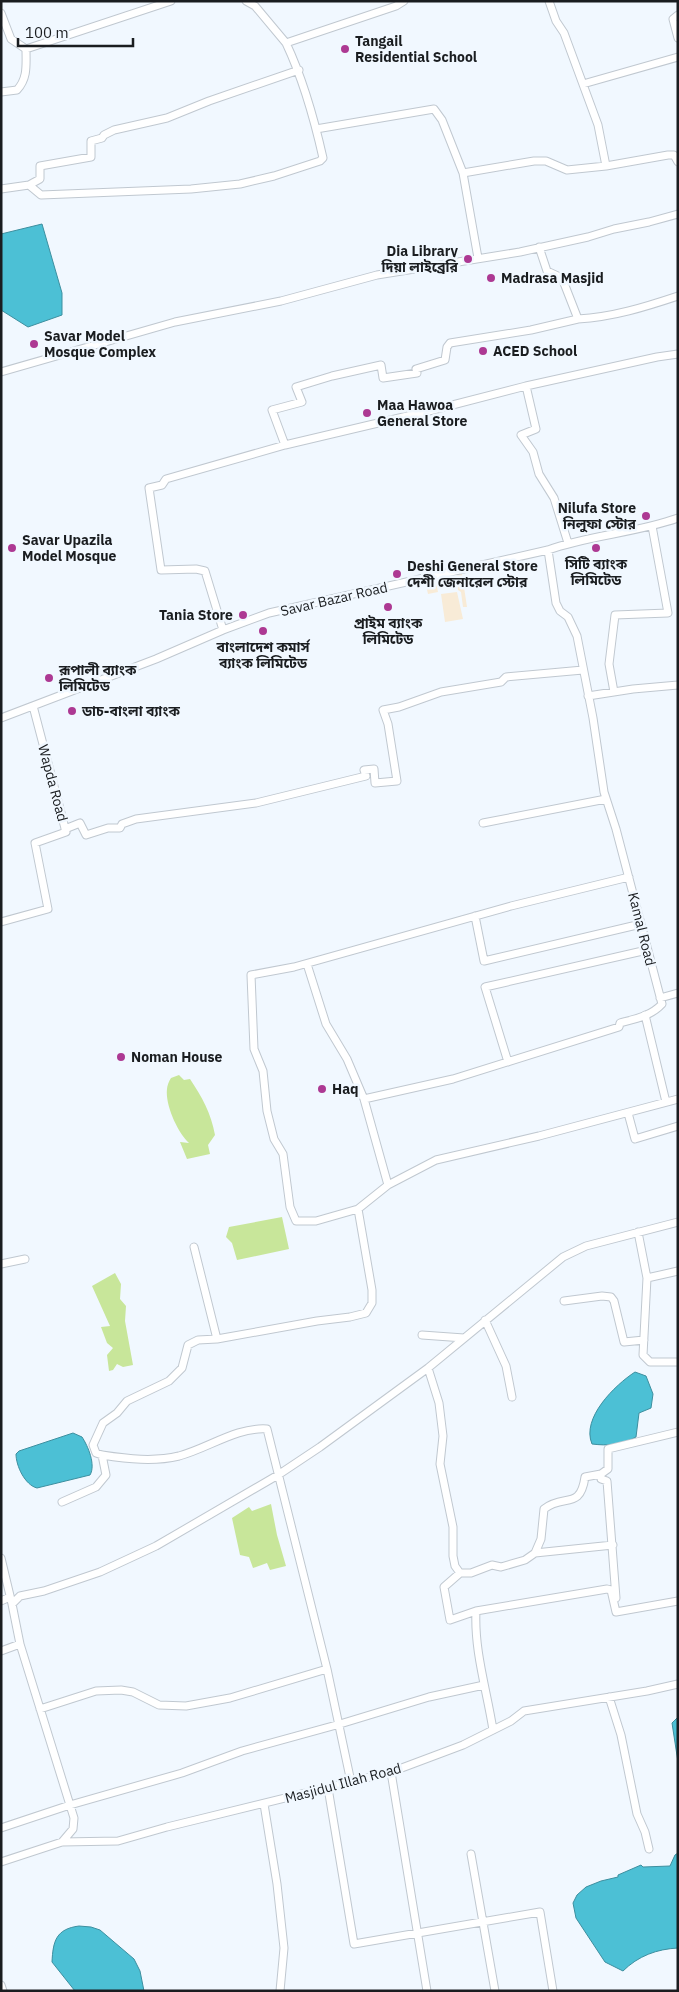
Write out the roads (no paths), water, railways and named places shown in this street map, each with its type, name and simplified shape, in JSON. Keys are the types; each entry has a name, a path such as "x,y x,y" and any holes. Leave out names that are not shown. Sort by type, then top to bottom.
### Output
{"street":[{"path":"26,50 170,1"},
{"path":"29,185 41,195 191,189 240,184 274,176 320,161 323,158 299,70 286,43 255,6 246,1"},
{"path":"286,43 396,6 404,1"},
{"path":"549,1 556,21 564,33 598,125 606,166"},
{"path":"1,13 11,39 26,50"},
{"path":"678,15 673,19 678,38"},
{"path":"1,92 17,90 23,84 26,75 26,50"},
{"path":"583,84 678,57"},
{"path":"1,189 29,185 40,179 40,166 91,157 91,141 102,138 114,130 167,118 209,101 299,70"},
{"path":"316,129 434,109 442,120 463,173 478,258"},
{"path":"463,173 534,161 546,162 567,170 606,166 668,155 674,155 678,162"},
{"path":"1,372 175,322 281,301 377,275 588,237 678,214"},
{"path":"539,247 547,271 562,278 578,319"},
{"path":"285,445 272,410 302,402 296,387 332,376 381,365 383,378 417,373 416,369 445,360 447,347 450,343 530,330 578,319 601,318 678,296"},
{"path":"223,630 205,570 160,570 149,488 162,485 166,479 285,445 526,386 678,354"},
{"path":"526,386 536,429 521,435 533,452 540,474 554,498 568,543"},
{"name":"Savar Bazar Road","path":"1,718 156,659 223,630 269,613 548,550 568,543 652,526 678,518"},
{"path":"614,692 609,664 615,615 668,613 652,526"},
{"name":"Kamal Road","path":"548,550 556,603 560,611 568,617 577,636 606,799 629,877 660,998"},
{"path":"65,829 80,823 86,835 108,828 120,828 122,824 136,820 256,802 353,781 366,776 364,770 374,769 375,784 396,781 388,724 383,710 399,707 441,692 501,682 506,677 583,670"},
{"path":"588,696 678,685"},
{"name":"Wapda Road","path":"1,922 48,909 35,844 66,832 33,706"},
{"path":"482,824 606,799"},
{"path":"629,877 475,916 307,964 251,975 254,1050 262,1071 267,1111 274,1139 283,1154 290,1207 296,1222 316,1221 358,1209 388,1185 436,1160 539,1136 678,1099"},
{"path":"475,916 484,961 641,924"},
{"path":"508,1062 485,987 647,950"},
{"path":"307,964 326,1024 347,1059 364,1099 388,1185"},
{"path":"364,1099 453,1078 619,1027 620,1023 656,1010 662,1004 660,998 678,993"},
{"path":"645,1015 666,1102"},
{"path":"628,1113 635,1139 678,1126"},
{"path":"351,1782 327,1669 267,1429 254,1428 243,1430 226,1439 180,1456 143,1460 102,1455 96,1453 93,1446 103,1423 117,1413 127,1401 169,1381 182,1368 188,1345 198,1340 217,1339 350,1317 366,1312 372,1303 372,1290 358,1209"},
{"path":"1,1601 11,1601 20,1596 44,1591 100,1572 156,1546 278,1475 320,1447 428,1368 563,1257 586,1246 678,1222"},
{"path":"638,1232 647,1278 643,1356 650,1362 671,1364 678,1362"},
{"path":"194,1247 217,1339"},
{"path":"1,1264 25,1259"},
{"path":"647,1278 678,1271"},
{"path":"564,1301 602,1296 611,1297 614,1301 624,1342 644,1340"},
{"path":"485,1320 506,1366 512,1397"},
{"path":"422,1335 464,1338"},
{"path":"428,1368 439,1403 443,1436 440,1464 453,1526 453,1556 455,1566 460,1572"},
{"path":"535,1554 541,1539 544,1509 551,1503 578,1497 583,1491 586,1477 608,1470 608,1449 678,1432"},
{"path":"62,1502 96,1487 106,1475 102,1455"},
{"path":"600,1474 601,1479 608,1481 616,1584 616,1612"},
{"path":"613,1545 535,1554 525,1560 501,1567 492,1566 471,1572 460,1572 444,1587 450,1620 476,1611 608,1589 611,1590 616,1612"},
{"path":"1,1558 20,1644 74,1818 74,1829 62,1842"},
{"path":"616,1612 678,1601"},
{"path":"476,1611 484,1685 492,1730"},
{"path":"1,1651 20,1644"},
{"path":"40,1708 96,1691 121,1690 132,1692 159,1704 186,1706 230,1698 327,1669"},
{"name":"Masjidul Illah Road","path":"1,1862 62,1842 118,1841 390,1772 463,1745 511,1721 524,1711 678,1684"},
{"path":"1,1828 70,1805 182,1773 242,1751 429,1697 484,1685"},
{"path":"608,1697 621,1735 637,1814 645,1832 649,1848"},
{"path":"390,1772 427,1991"},
{"path":"328,1788 354,1944 540,1912 553,1991"},
{"path":"264,1804 277,1884 284,1948 280,1991"},
{"path":"471,1854 495,1991"},
{"path":"1,1985 3,1991"}],"water":[{"path":"42,224 62,293 62,315 28,327 1,310 1,234"},
{"path":"635,1372 646,1376 653,1394 651,1408 639,1413 636,1437 615,1444 592,1444 590,1434 595,1413 618,1385"},
{"path":"73,1433 82,1437 89,1450 92,1461 90,1475 37,1488 29,1483 19,1469 16,1454 19,1451"},
{"path":"678,1717 678,1762 672,1723"},
{"path":"678,1853 678,1948 648,1954 635,1961 623,1971 605,1962 576,1918 573,1903 577,1895 586,1887 618,1877 618,1875 641,1865 643,1867 670,1866 675,1855"},
{"path":"79,1926 100,1930 134,1959 140,1971 144,1991 75,1991 52,1962 53,1948 57,1937 65,1930"}],"place":[{"name":"Tangail Residential School","path":"345,49"},
{"name":"Dia Library দিয়া লাইব্রেরি","path":"468,259"},
{"name":"Madrasa Masjid","path":"491,278"},
{"name":"Savar Model Mosque Complex","path":"34,344"},
{"name":"ACED School","path":"483,351"},
{"name":"Maa Hawoa General Store","path":"367,413"},
{"name":"Nilufa Store নিলুফা স্টোর","path":"646,516"},
{"name":"Savar Upazila Model Mosque","path":"12,548"},
{"name":"সিটি ব্যাংক লিমিটেড","path":"596,548"},
{"name":"Deshi General Store দেশী জেনারেল স্টোর","path":"397,574"},
{"name":"প্রাইম ব্যাংক লিমিটেড","path":"388,607"},
{"name":"Tania Store","path":"243,615"},
{"name":"বাংলাদেশ কমার্স ব্যাংক লিমিটেড","path":"263,631"},
{"name":"রূপালী ব্যাংক লিমিটেড","path":"49,678"},
{"name":"ডাচ-বাংলা ব্যাংক","path":"72,711"},
{"name":"Noman House","path":"121,1057"},
{"name":"Haq","path":"322,1089"}]}
